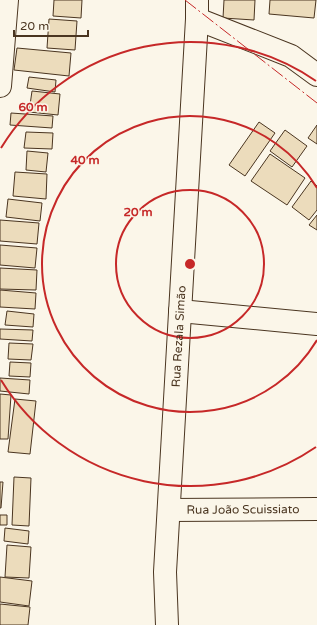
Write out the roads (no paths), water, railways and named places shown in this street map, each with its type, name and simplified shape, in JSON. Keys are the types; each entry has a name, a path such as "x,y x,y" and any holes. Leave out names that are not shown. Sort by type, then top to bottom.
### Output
{"main road":[{"path":"0,86 8,0"},
{"path":"182,0 291,56 317,74"},
{"name":"Rua Rezala Simão","path":"167,625 165,572 197,9"},
{"path":"180,310 317,324"},
{"name":"Rua João Scuissiato","path":"169,510 317,509"}]}
